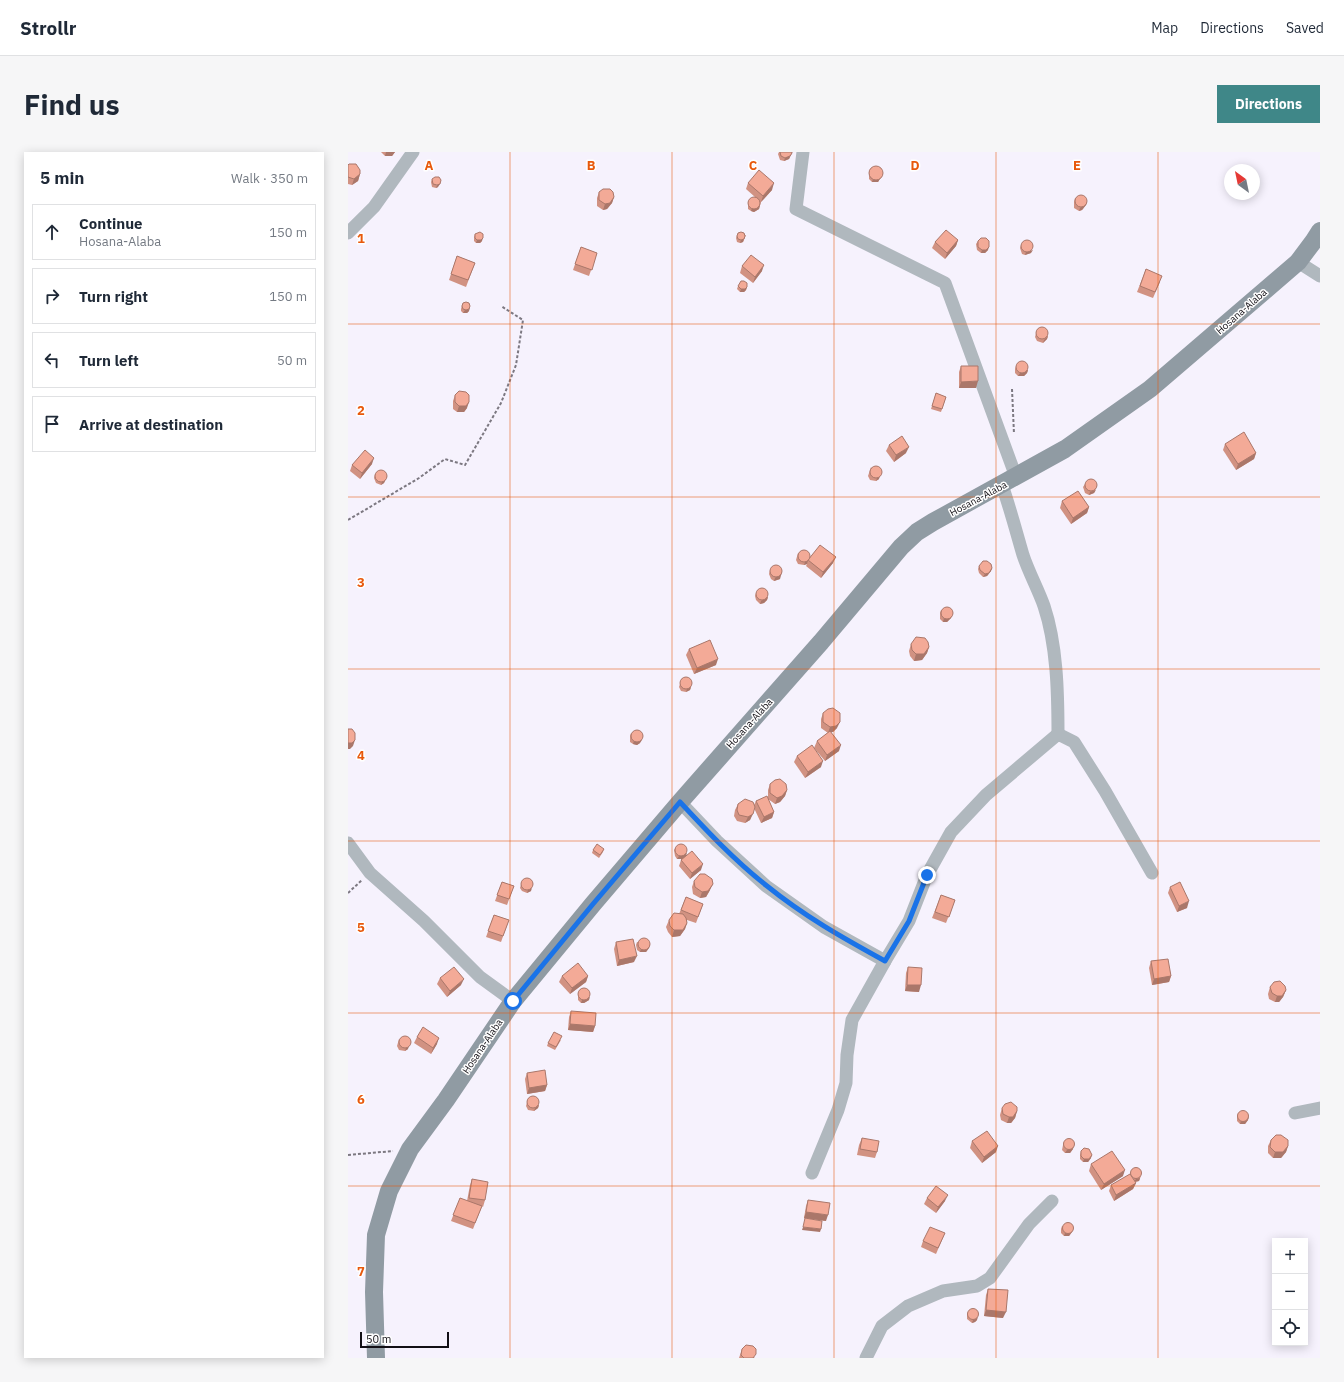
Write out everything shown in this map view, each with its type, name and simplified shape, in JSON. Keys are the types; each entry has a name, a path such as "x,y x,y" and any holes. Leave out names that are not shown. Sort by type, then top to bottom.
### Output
{"main road":[{"name":"Hosana-Alaba","path":"376,1358 374,1292 376,1235 389,1191 410,1150 513,1001 593,904 901,548 917,532 1065,449 1150,389 1298,262 1320,231"}],"street":[{"path":"348,233 374,207 413,152"},
{"path":"803,152 796,210 945,283 1009,481 1010,506 1024,557 1044,607 1052,638 1058,700 1058,734 986,795 951,832 927,875 909,921 852,1020 847,1055 846,1083 838,1110 812,1173"},
{"path":"1298,262 1320,276"},
{"path":"1058,734 1074,742 1106,791 1152,873"},
{"path":"680,802 716,840 766,886 824,927 885,961"},
{"path":"348,843 370,873 424,920 480,977 513,1001"},
{"path":"1295,1113 1320,1108"},
{"path":"866,1358 882,1326 908,1306 943,1291 977,1286 990,1278 1029,1224 1052,1201"}],"path":[{"path":"348,520 419,478 445,459 466,465 501,403 516,366 523,320 501,306"},
{"path":"348,893 370,873"},
{"path":"348,1155 410,1150"}],"building":[{"path":"780,152 792,153 790,156 785,158 781,156"},
{"path":"349,164 356,164 360,170 360,174 354,179 348,177"},
{"path":"876,166 881,168 883,173 881,178 876,180 871,178 869,173 871,168"},
{"path":"759,170 774,183 763,196 748,183"},
{"path":"439,177 441,180 440,184 433,184 432,179"},
{"path":"603,189 610,189 613,192 614,197 610,203 605,204 599,200 599,192"},
{"path":"1079,195 1083,195 1087,201 1083,207 1079,207 1075,203 1075,199"},
{"path":"752,197 756,197 760,203 756,209 752,209 748,205 748,201"},
{"path":"946,230 958,240 947,253 935,242"},
{"path":"480,232 483,234 483,238 481,240 477,240 475,238 475,234"},
{"path":"739,232 743,232 745,236 743,240 739,240 737,238 737,234"},
{"path":"981,238 986,238 989,241 989,247 986,250 982,250 978,247 978,241"},
{"path":"1025,240 1029,240 1033,246 1029,252 1025,252 1021,248 1021,244"},
{"path":"581,247 597,253 592,270 575,264"},
{"path":"751,255 764,265 755,277 742,266"},
{"path":"457,256 475,263 468,280 451,274"},
{"path":"1146,269 1162,276 1155,292 1140,286"},
{"path":"741,281 747,283 747,287 745,289 741,289 738,286"},
{"path":"464,302 468,302 470,306 468,310 464,310 462,308 462,304"},
{"path":"1040,327 1044,327 1048,333 1044,339 1040,339 1036,335 1036,331"},
{"path":"1020,361 1024,361 1028,367 1024,373 1020,373 1016,369 1016,365"},
{"path":"961,366 978,366 978,381 961,382"},
{"path":"459,391 466,392 469,395 469,402 466,406 459,406 455,402 455,395"},
{"path":"936,393 946,397 942,409 932,406"},
{"path":"1244,432 1256,453 1238,464 1225,444"},
{"path":"902,436 909,447 896,455 889,445"},
{"path":"365,450 374,458 362,473 352,465"},
{"path":"874,466 878,466 882,472 878,478 874,478 870,474 870,470"},
{"path":"381,470 385,472 387,476 385,480 381,482 377,480 375,476 377,472"},
{"path":"1089,479 1093,479 1097,485 1093,491 1089,491 1085,487 1085,483"},
{"path":"1078,491 1089,507 1073,518 1062,501"},
{"path":"820,545 836,557 823,572 808,560"},
{"path":"802,550 806,550 810,556 806,562 802,562 798,558 798,554"},
{"path":"983,561 987,561 991,564 992,568 989,573 985,574 980,570 979,566"},
{"path":"774,565 778,565 782,571 778,577 774,577 770,573 770,569"},
{"path":"760,588 764,588 768,594 764,600 760,600 756,596 756,592"},
{"path":"945,607 949,607 953,613 949,619 945,619 941,615 941,611"},
{"path":"916,637 925,638 928,642 929,647 924,654 916,654 912,650 911,644"},
{"path":"710,640 718,659 697,668 689,649"},
{"path":"684,677 688,677 692,683 688,689 684,689 680,685 680,681"},
{"path":"833,708 840,713 840,722 836,726 830,727 823,722 823,713 828,709"},
{"path":"348,729 352,729 355,733 355,740 352,743 348,743"},
{"path":"635,730 639,730 643,736 639,742 635,742 631,738 631,734"},
{"path":"830,731 841,745 827,755 817,741"},
{"path":"812,745 823,761 808,772 797,756"},
{"path":"780,779 786,784 787,790 782,796 777,798 770,793 770,784 775,780"},
{"path":"767,796 774,812 764,817 756,801"},
{"path":"745,799 753,802 755,807 753,814 748,817 739,815 737,810 738,804"},
{"path":"597,844 604,849 600,855 593,850"},
{"path":"679,844 683,844 687,850 683,856 679,856 675,852 675,848"},
{"path":"692,851 703,864 692,873 681,860"},
{"path":"700,874 705,874 712,879 713,884 708,891 702,892 695,887 694,881"},
{"path":"525,878 529,878 533,884 529,890 525,890 521,886 521,882"},
{"path":"502,882 514,886 509,899 497,895"},
{"path":"1180,882 1189,901 1179,906 1170,887"},
{"path":"941,895 955,900 949,917 935,912"},
{"path":"686,897 703,904 698,917 681,910"},
{"path":"674,913 683,914 686,918 687,923 683,930 674,930 670,926 669,920"},
{"path":"494,915 509,920 503,936 488,931"},
{"path":"642,938 646,938 650,944 646,950 642,950 638,946 638,942"},
{"path":"633,939 637,956 619,960 616,942"},
{"path":"1168,959 1171,976 1154,979 1151,961"},
{"path":"578,963 588,976 572,988 562,976"},
{"path":"454,967 464,979 450,991 440,978"},
{"path":"908,967 922,968 921,985 907,985"},
{"path":"1280,981 1285,986 1286,990 1282,996 1277,996 1272,993 1270,987 1274,982"},
{"path":"582,988 586,988 590,994 586,1000 582,1000 578,996 578,992"},
{"path":"571,1011 596,1013 595,1026 570,1024"},
{"path":"423,1027 439,1038 433,1048 417,1037"},
{"path":"554,1032 562,1036 556,1047 548,1043"},
{"path":"403,1036 407,1036 411,1042 407,1048 403,1048 399,1044 399,1040"},
{"path":"545,1070 547,1085 529,1088 527,1073"},
{"path":"531,1096 535,1096 539,1102 535,1108 531,1108 527,1104 527,1100"},
{"path":"1011,1102 1017,1107 1017,1111 1013,1117 1009,1117 1003,1114 1002,1108 1005,1104"},
{"path":"1241,1111 1245,1111 1247,1112 1247,1120 1241,1121 1238,1118 1238,1114"},
{"path":"987,1131 998,1146 984,1157 972,1141"},
{"path":"1276,1135 1281,1135 1288,1140 1288,1146 1283,1152 1275,1152 1270,1147 1271,1140"},
{"path":"862,1138 879,1141 877,1152 860,1149"},
{"path":"1067,1139 1071,1139 1073,1140 1073,1148 1067,1149 1064,1146 1064,1142"},
{"path":"1084,1148 1089,1149 1092,1155 1089,1159 1084,1159 1081,1156 1081,1151"},
{"path":"1112,1151 1125,1170 1104,1184 1091,1164"},
{"path":"1134,1168 1138,1168 1140,1169 1140,1177 1134,1178 1131,1175 1131,1171"},
{"path":"1130,1174 1136,1183 1116,1195 1111,1185"},
{"path":"472,1179 488,1182 485,1200 469,1198"},
{"path":"936,1186 948,1195 938,1207 927,1198"},
{"path":"460,1198 482,1206 475,1223 453,1215"},
{"path":"808,1200 830,1203 828,1215 806,1212"},
{"path":"805,1218 822,1221 821,1229 803,1227"},
{"path":"1066,1223 1070,1223 1072,1224 1072,1232 1066,1233 1063,1230 1063,1226"},
{"path":"930,1227 945,1233 938,1248 923,1241"},
{"path":"988,1289 1008,1290 1006,1312 986,1310"},
{"path":"971,1309 975,1309 977,1310 977,1318 971,1319 968,1316 968,1312"},
{"path":"746,1345 753,1346 756,1349 756,1354 753,1358 744,1358 741,1355 742,1349"}],"route":[{"path":"513,1001 680,802 716,840 766,886 824,927 885,961 909,921 927,875"}]}
